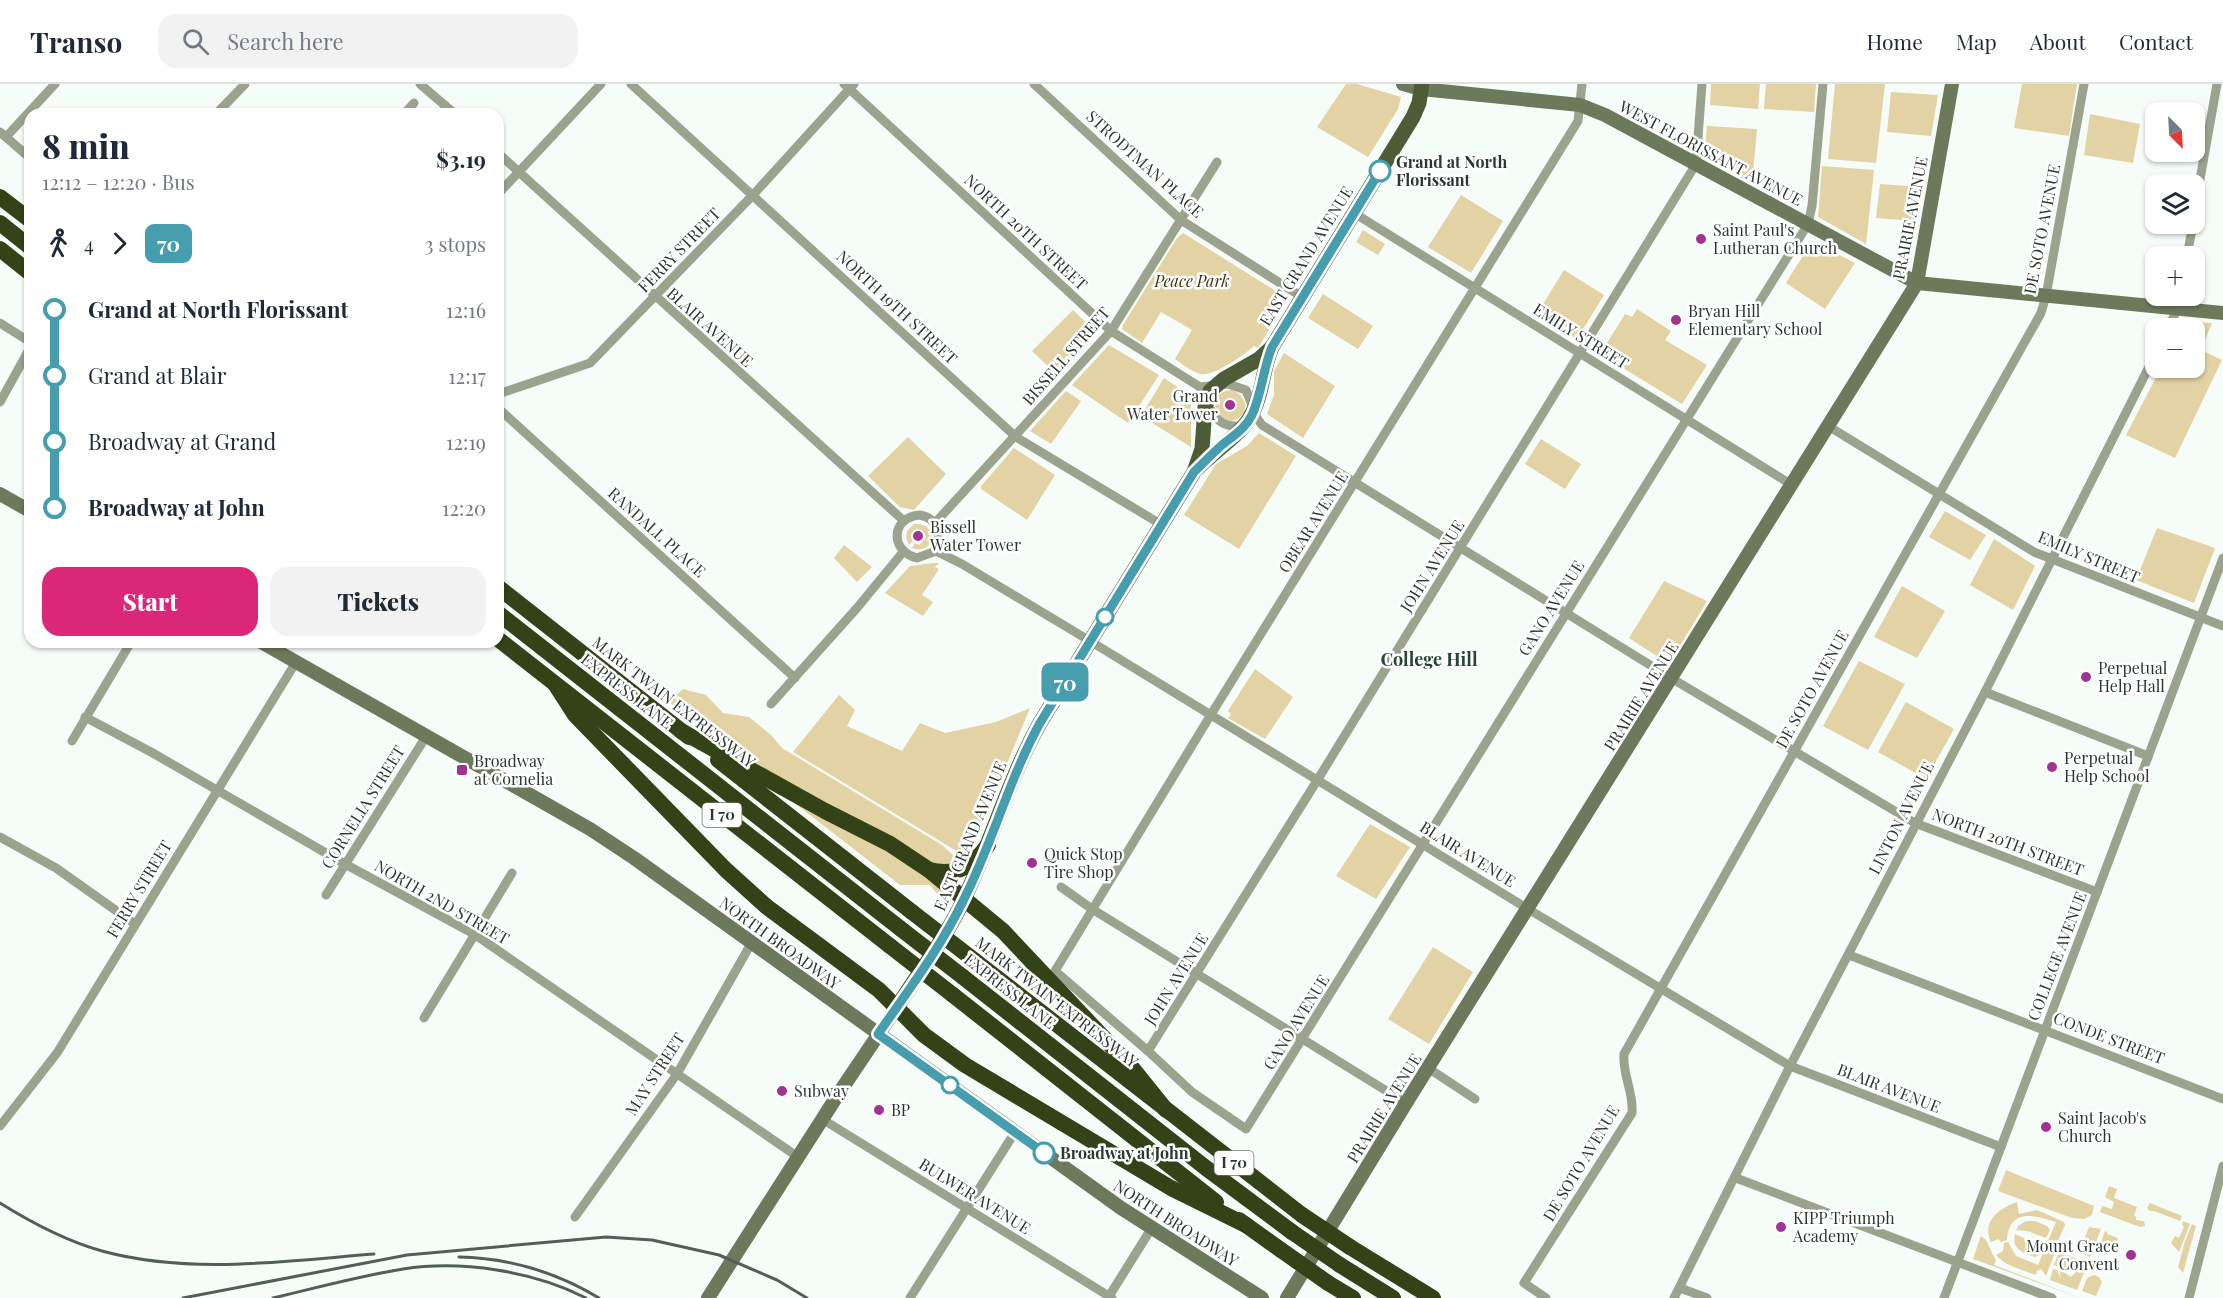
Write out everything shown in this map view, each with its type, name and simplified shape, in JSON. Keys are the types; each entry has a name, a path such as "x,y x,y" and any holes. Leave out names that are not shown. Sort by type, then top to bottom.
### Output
{"highway":[{"path":"0,197 24,215"},
{"path":"0,223 24,242"},
{"path":"0,249 24,268"},
{"name":"MARK TWAIN EXPRESSWAY","path":"504,592 1302,1215 1433,1298"},
{"name":"EXPRESS LANE","path":"504,618 1206,1168 1292,1232 1393,1298"},
{"name":"I 70","path":"504,644 1246,1225 1353,1298"},
{"path":"555,684 575,715 726,870 767,907 879,990 924,1035 965,1065 1171,1188 1246,1225"},
{"path":"681,731 825,811 890,844 929,870 1019,947 1133,1069 1166,1110"},
{"path":"929,870 950,873 962,870 972,864 988,845"}],"main road":[{"name":"WEST FLORISSANT AVENUE","path":"1403,84 1580,105 1605,115 1917,283 2046,296 2145,300"},
{"name":"PRAIRIE AVENUE","path":"1287,1298 1917,283 1952,84"},
{"name":"EAST GRAND AVENUE","path":"1194,472 1245,426 1254,410 1265,364 1272,347 1413,117 1419,103 1421,87"},
{"name":"WEST FLORISSANT AVENUE","path":"2195,306 2223,313"},
{"name":"EAST GRAND AVENUE","path":"708,1298 822,1119 950,926 965,899 1030,740 1194,472 1202,449 1203,393 1259,359 1272,347"},
{"path":"0,494 24,508"},
{"name":"NORTH BROADWAY","path":"272,648 590,829 752,942 1151,1228 1262,1298"}],"street":[{"path":"30,108 55,84"},
{"path":"222,108 245,84"},
{"path":"504,187 601,84"},
{"name":"NORTH 19TH STREET","path":"631,84 1016,437 1162,525"},
{"name":"STRODTMAN PLACE","path":"1034,84 1181,220 1302,297"},
{"name":"OBEAR AVENUE","path":"1148,1051 1055,971 1578,121 1582,84"},
{"name":"JOHN AVENUE","path":"1148,1051 1461,548 1696,164 1702,84"},
{"name":"GANO AVENUE","path":"1148,1051 1192,1092 1246,1129 1808,224 1812,206 1822,84"},
{"name":"DE SOTO AVENUE","path":"1546,1298 1524,1283 1632,1113 1633,1104 1623,1065 1624,1054 2041,313 2084,84"},
{"path":"2201,174 2217,84"},
{"path":"427,86 449,108"},
{"name":"FERRY STREET","path":"504,392 590,363 753,195 849,86"},
{"name":"NORTH 20TH STREET","path":"849,86 1111,331 1203,393 1214,417 1219,422 1231,427 1262,425 1671,678 1916,823 2097,892"},
{"path":"409,108 414,103"},
{"path":"24,114 3,134 24,153"},
{"name":"BLAIR AVENUE","path":"504,159 904,520"},
{"name":"BISSELL STREET","path":"935,523 1111,331 1217,162"},
{"name":"EMILY STREET","path":"1354,213 1792,485"},
{"path":"0,323 24,338"},
{"path":"0,402 24,359"},
{"name":"LINTON AVENUE","path":"1674,1298 1790,1066 1985,692 2145,375"},
{"path":"1216,385 1235,385 1246,390 1262,425"},
{"name":"RANDALL PLACE","path":"504,413 795,678"},
{"name":"EMILY STREET","path":"1828,426 2034,552 2223,626"},
{"path":"920,515 935,523 940,536 936,551 917,558 903,552 898,543 897,531 904,520 920,515"},
{"name":"BLAIR AVENUE","path":"936,551 963,564 1790,1066 2001,1147"},
{"path":"771,704 903,552"},
{"name":"COLLEGE AVENUE","path":"1944,1298 2223,558"},
{"path":"72,741 127,648"},
{"name":"FERRY STREET","path":"0,1126 57,1054 296,662"},
{"path":"1985,692 2148,756"},
{"name":"NORTH 2ND STREET","path":"85,717 218,790 345,864 474,933 798,1157"},
{"name":"CORNELIA STREET","path":"326,895 426,735"},
{"path":"0,837 56,868 135,924"},
{"path":"424,1018 512,873"},
{"path":"1061,887 1092,909 1406,1103"},
{"name":"MAY STREET","path":"575,1217 677,1074 752,942"},
{"name":"CONDE STREET","path":"1849,955 2223,1099"},
{"path":"1428,1068 1475,1099"},
{"name":"BULWER AVENUE","path":"822,1119 1110,1297"},
{"path":"910,1298 1015,1132"},
{"path":"2189,1298 2223,1166"},
{"path":"1736,1178 2052,1298"},
{"path":"1110,1297 1151,1228"},
{"path":"1680,1288 1707,1298"}],"green space":[{"path":"1346,84 1357,84 1401,97 1398,109 1368,157 1317,127"},
{"path":"1711,84 1760,84 1758,109 1710,105"},
{"path":"1766,84 1816,84 1814,112 1764,109"},
{"path":"1835,84 1885,84 1876,163 1828,159"},
{"path":"2022,84 2077,84 2069,136 2014,128"},
{"path":"1891,92 1938,95 1931,136 1887,132"},
{"path":"2090,114 2140,124 2133,163 2084,155"},
{"path":"1707,126 1757,129 1752,184 1704,157"},
{"path":"1822,166 1874,170 1866,244 1818,217"},
{"path":"1880,184 1921,187 1915,221 1876,218"},
{"path":"1461,195 1503,221 1471,273 1428,247"},
{"path":"1363,230 1385,244 1378,255 1356,242"},
{"name":"Peace Park","path":"1183,233 1287,298 1258,348 1254,346 1228,364 1206,374 1193,371 1175,359 1192,330 1161,312 1142,343 1122,329 1177,238"},
{"path":"1812,241 1855,263 1825,309 1786,283"},
{"path":"1564,270 1604,295 1577,339 1537,314"},
{"path":"1323,294 1373,326 1358,349 1308,318"},
{"path":"1637,309 1671,331 1665,340 1707,365 1682,404 1600,354 1625,314 1632,317"},
{"path":"1073,310 1097,333 1058,376 1032,351"},
{"path":"2205,322 2212,323 2205,340"},
{"path":"1109,345 1159,375 1128,423 1072,385"},
{"path":"2205,352 2222,360 2175,458 2126,435 2156,378 2205,378"},
{"path":"1284,353 1335,386 1303,438 1267,414 1274,395 1274,371"},
{"path":"1164,378 1191,396 1191,447 1141,416"},
{"path":"1231,390 1245,403 1242,415 1235,420 1222,417 1215,405 1216,398 1221,393"},
{"path":"1066,391 1081,401 1051,444 1030,431"},
{"path":"1259,433 1296,456 1239,549 1184,515 1216,464 1247,446"},
{"path":"908,437 946,474 914,510 900,507 868,476"},
{"path":"1541,439 1581,464 1565,489 1525,464"},
{"path":"1014,448 1055,475 1027,520 981,489 981,486"},
{"path":"1945,511 1986,535 1970,560 1929,537"},
{"path":"914,524 925,526 930,530 931,542 923,549 912,548 915,543 919,545 926,538 919,529 912,536 914,539 909,545 906,537 907,531"},
{"path":"2157,528 2215,548 2194,603 2136,580"},
{"path":"1994,539 2035,566 2013,610 1970,585"},
{"path":"844,545 872,567 857,582 834,558"},
{"path":"939,563 935,567 939,569 922,595 933,602 923,616 885,593 910,566"},
{"path":"1664,581 1707,601 1669,664 1629,638"},
{"path":"1902,586 1945,611 1917,658 1874,637"},
{"path":"1859,661 1905,684 1868,750 1823,726"},
{"path":"1255,669 1293,697 1265,739 1228,718 1231,714 1228,711"},
{"path":"683,689 706,695 723,713 749,717 771,735 782,748 942,845 963,864 930,865 741,755 699,727 669,702"},
{"path":"839,695 855,710 847,726 902,751 920,723 945,733 996,722 1030,708 968,858 793,752"},
{"path":"1906,702 1954,729 1926,779 1878,752"},
{"path":"770,784 890,850 936,881 944,893 941,899 930,885 900,885"},
{"path":"1370,824 1410,847 1376,899 1336,876"},
{"path":"1433,947 1473,972 1429,1044 1388,1019"},
{"path":"2006,1170 2094,1206 2092,1215 2084,1219 2072,1218 1998,1191"},
{"path":"2109,1186 2117,1189 2114,1198 2137,1207 2134,1215 2136,1220 2144,1221 2145,1226 2140,1227 2100,1212 2102,1206 2112,1209 2114,1202 2105,1197"},
{"path":"1995,1194 1981,1236 1986,1240 1996,1261 1994,1265 2080,1298 1973,1259"},
{"path":"2017,1202 2019,1214 2037,1210 2064,1222 2065,1225 2057,1243 2048,1241 2056,1222 2032,1216 2018,1218 2009,1230 2007,1240 2001,1242 1998,1239 1991,1242 1988,1228 1990,1222 2004,1208"},
{"path":"2150,1203 2182,1216 2180,1221 2150,1211 2147,1208"},
{"path":"2026,1221 2035,1221 2047,1226 2050,1230 2046,1238 2027,1231 2016,1230"},
{"path":"2183,1221 2190,1224 2179,1252 2171,1243 2175,1236 2179,1238 2184,1227"},
{"path":"2192,1224 2196,1226 2183,1273 2178,1267"},
{"path":"2089,1227 2101,1229 2090,1257 2076,1250 2081,1239 2084,1240"},
{"path":"2105,1231 2118,1238 2114,1251 2109,1254 2104,1252 2100,1245"},
{"path":"2015,1234 2043,1247 2039,1255 2035,1257 2019,1250 2014,1239"},
{"path":"2008,1242 2016,1256 2038,1265 2046,1246 2056,1250 2046,1276 2041,1269 2036,1275 2000,1259 1996,1255 2003,1251 2004,1243"},
{"path":"2059,1252 2088,1263 2077,1290 2050,1280 2053,1269 2057,1270 2061,1279 2059,1269 2071,1277 2075,1273 2074,1270 2067,1271 2054,1265"},
{"path":"2094,1275 2102,1282 2096,1296 2082,1291 2087,1278"}],"railway":[{"path":"0,1203 75,1242 102,1251 169,1263 238,1264 374,1254"},
{"path":"183,1298 407,1255 606,1237 652,1240 719,1255 777,1280 807,1298"},
{"path":"459,1257 496,1260 532,1268 566,1281 599,1298"},
{"path":"273,1298 403,1269 449,1266 473,1267 521,1275 544,1281 586,1298"}],"bus line":[{"name":"70","path":"1044,1153 878,1034 950,926 965,899 1030,740 1194,472 1245,426 1256,403 1265,364 1272,347 1380,171"}],"place":[{"name":"Grand at North Florissant","path":"1380,171"},
{"name":"Saint Paul's Lutheran Church","path":"1701,239"},
{"name":"Bryan Hill Elementary School","path":"1676,320"},
{"name":"Grand Water Tower","path":"1230,405"},
{"name":"Bissell Water Tower","path":"918,536"},
{"name":"Perpetual Help Hall","path":"2086,677"},
{"name":"Perpetual Help School","path":"2052,767"},
{"name":"Broadway at Cornelia","path":"462,770"},
{"name":"Quick Stop Tire Shop","path":"1032,863"},
{"name":"Subway","path":"782,1091"},
{"name":"BP","path":"879,1110"},
{"name":"Saint Jacob's Church","path":"2046,1127"},
{"name":"Broadway at John","path":"1044,1153"},
{"name":"KIPP Triumph Academy","path":"1781,1227"},
{"name":"Mount Grace Convent","path":"2131,1255"}],"district":[{"name":"College Hill","path":"1429,660"}]}
